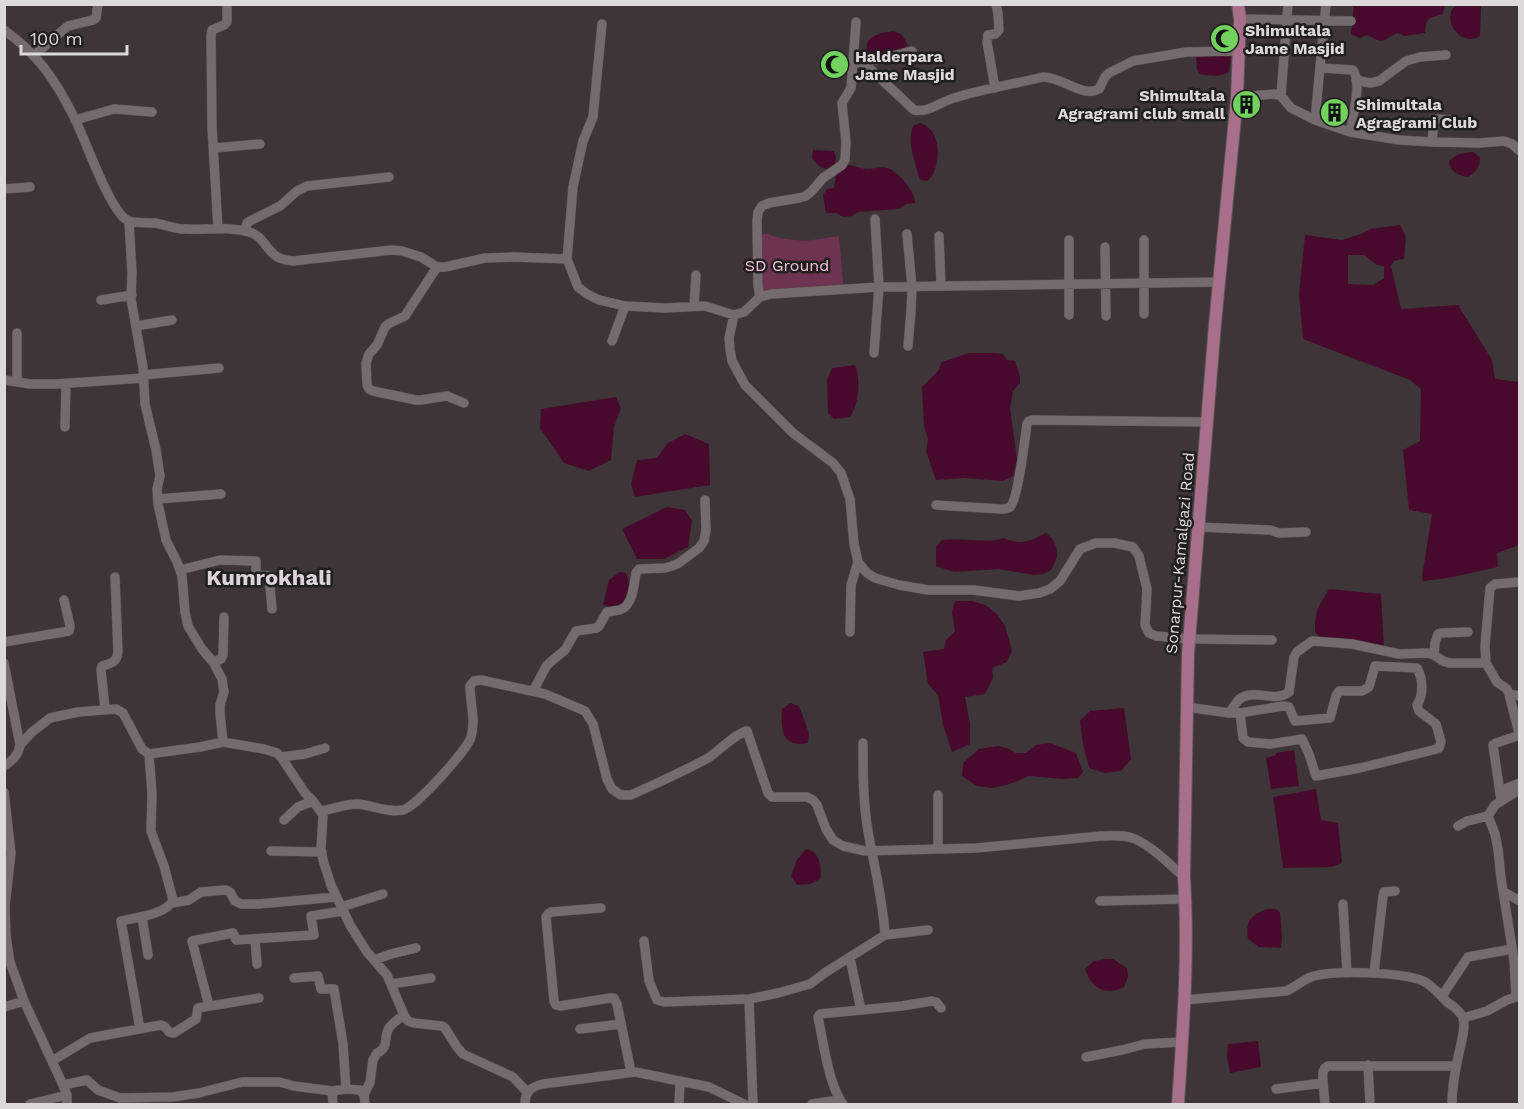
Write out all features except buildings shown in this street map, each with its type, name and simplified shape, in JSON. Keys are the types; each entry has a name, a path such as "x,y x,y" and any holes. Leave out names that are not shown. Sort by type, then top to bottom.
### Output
{"main road":[{"name":"Sonarpur-Kamalgazi Road","path":"1178,1104 1184,1000 1189,639 1237,96 1240,19 1238,4"}],"street":[{"path":"34,55 68,26 96,18 98,4"},
{"path":"219,229 211,33 214,28 227,22 227,4"},
{"path":"995,88 987,42 988,35 995,34 999,30 996,4"},
{"path":"1281,96 1288,4"},
{"path":"1315,120 1326,4"},
{"path":"1240,19 1351,21"},
{"path":"760,297 758,212 768,203 806,196 845,160 846,142 842,103 851,88 856,22"},
{"path":"602,24 593,117 583,141 573,187 567,259 578,287 599,300 625,306 665,308 705,306 734,315 744,312 760,297 771,294 879,287 1219,282"},
{"path":"4,30 20,41 51,77 75,120 116,207 129,221 157,223 184,229 245,231 259,236 276,256 293,261 397,250 421,257 436,267 455,266 485,258 567,259"},
{"path":"854,63 864,63 912,51"},
{"path":"864,63 914,110 920,111 928,110 954,98 1043,77 1058,79 1084,91 1093,92 1099,89 1109,73 1133,62 1188,51 1239,51"},
{"path":"1356,80 1379,81 1406,61 1420,57 1446,55"},
{"path":"1321,68 1353,70 1356,74 1356,100 1350,132"},
{"path":"1237,96 1275,94 1281,96 1291,108 1315,120 1350,132 1399,140 1432,142 1504,141 1520,151"},
{"path":"75,120 114,109 152,112"},
{"path":"1432,142 1434,121 1436,119 1452,120"},
{"path":"214,148 260,144"},
{"path":"245,231 250,221 280,206 297,191 307,186 389,177"},
{"path":"4,189 30,187"},
{"path":"874,352 879,287 875,219"},
{"path":"129,221 132,296 139,338 145,404 160,476 157,489 162,527 180,570 188,626 213,662 224,686 220,708 223,742"},
{"path":"907,234 912,287 908,346"},
{"path":"939,236 941,286"},
{"path":"1069,240 1069,315"},
{"path":"1144,240 1144,314"},
{"path":"1105,247 1106,316"},
{"path":"436,267 409,310 385,327 377,345 369,354 366,363 367,385 373,391 416,400 447,396 464,404"},
{"path":"694,306 696,275"},
{"path":"101,300 132,296"},
{"path":"612,341 625,306"},
{"path":"734,315 729,338 732,362 745,385 793,433 833,463 841,473 850,499 858,562 867,573 875,578 928,590 974,590 1019,596 1050,590 1060,581 1080,549 1096,543 1114,543 1133,547 1139,556 1146,589 1145,625 1149,633 1156,636 1189,639 1272,640"},
{"path":"136,326 172,320"},
{"path":"17,333 17,382"},
{"path":"4,380 30,384 66,383 219,368"},
{"path":"64,427 66,383"},
{"path":"936,505 1000,509 1011,506 1020,475 1027,424 1032,420 1207,422"},
{"path":"158,499 221,494"},
{"path":"533,691 547,665 565,650 576,631 597,627 607,612 620,610 627,606 639,569 672,566 699,548 706,530 705,500"},
{"path":"1198,527 1270,530 1279,533 1306,532"},
{"path":"180,570 220,560 256,561 256,575 268,576 272,609"},
{"path":"850,632 851,585 858,562"},
{"path":"105,709 101,670 102,666 116,660 118,652 115,577"},
{"path":"1501,795 1493,745 1519,733 1509,694 1497,682 1486,663 1485,646 1490,588 1494,584 1520,582"},
{"path":"4,642 69,631 64,600"},
{"path":"213,662 221,659 223,655 224,617"},
{"path":"1434,655 1438,634 1468,632"},
{"path":"1229,713 1244,697 1259,694 1269,697 1285,695 1289,692 1294,657 1312,641 1352,644 1399,654 1428,653 1449,663 1486,663"},
{"path":"4,663 20,745 19,753 4,766"},
{"path":"1187,706 1229,713 1283,706 1289,707 1295,721 1300,720 1330,718 1340,690 1362,691 1368,687 1375,666 1417,668 1422,688 1422,698 1417,705 1419,711 1436,724 1441,742 1439,748 1433,750 1316,776 1302,739 1300,720"},
{"path":"321,811 357,804 398,810 409,808 430,788 470,740 472,731 470,686 474,681 480,680 545,694 585,711 593,724 607,779 612,789 621,795 631,795 692,766 747,731 765,788 772,797 807,797 813,800 826,829 838,844 873,851 976,848 1123,836 1135,839 1152,850 1184,877"},
{"path":"1509,694 1520,696"},
{"path":"20,745 50,718 105,709 121,711 142,749 148,754 152,794 152,831 164,866 172,903"},
{"path":"1240,713 1244,738 1248,742 1269,744 1302,739"},
{"path":"148,754 223,742 264,749 281,756 305,793 321,811 324,821 322,852 326,872 336,897 357,936 387,975 408,1021 442,1026 463,1054 513,1077 527,1092"},
{"path":"863,743 863,778 868,834 884,913 885,935"},
{"path":"281,756 305,754 325,748"},
{"path":"1458,826 1467,821 1488,816 1501,795 1518,788"},
{"path":"4,792 11,859 5,906 10,962 24,1001 66,1095"},
{"path":"938,795 938,849"},
{"path":"284,820 298,807 313,801"},
{"path":"1463,1018 1487,1011 1518,996 1515,947 1503,892 1497,840 1488,816"},
{"path":"271,851 322,852"},
{"path":"140,1029 121,921 142,917 169,907 172,903 189,900 201,892 226,890 230,892 235,901 241,904 336,897"},
{"path":"1374,974 1384,892 1395,891"},
{"path":"1503,892 1520,901"},
{"path":"208,1006 192,941 233,933 236,940 314,935 311,916 342,909 383,894"},
{"path":"1100,901 1186,899"},
{"path":"1343,904 1347,973"},
{"path":"601,908 551,912 546,917 554,1001 560,1006 614,998 631,1072"},
{"path":"142,917 148,955"},
{"path":"644,941 649,981 657,1000 661,1002 749,999 810,984 885,935 928,930"},
{"path":"255,939 257,964"},
{"path":"1442,996 1468,957 1515,947"},
{"path":"374,960 416,948"},
{"path":"850,958 861,1010"},
{"path":"1184,1000 1286,991 1316,975 1374,974 1402,976 1425,981 1463,1018 1464,1026 1456,1066 1452,1104"},
{"path":"294,978 318,976 321,989 334,989 343,1044 346,1089"},
{"path":"391,984 431,978"},
{"path":"52,1061 90,1038 163,1025 169,1032 174,1033 196,1019 198,1008 259,998"},
{"path":"749,999 753,1104"},
{"path":"4,1007 24,1001"},
{"path":"812,1104 841,1102 834,1088 824,1048 818,1017 820,1014 932,1001 941,1008"},
{"path":"364,1100 376,1053 386,1044 390,1026 404,1015"},
{"path":"580,1029 621,1024"},
{"path":"1086,1057 1145,1044 1182,1042"},
{"path":"1368,1065 1370,1104"},
{"path":"1325,1104 1323,1070 1325,1067 1456,1066"},
{"path":"525,1104 527,1092 533,1087 631,1072 709,1087 744,1104"},
{"path":"30,1104 66,1095 87,1080 98,1090 120,1098 173,1097 199,1094 242,1082 279,1082 332,1091 360,1090 364,1100"},
{"path":"679,1104 680,1082"},
{"path":"1276,1089 1323,1083"},
{"path":"332,1091 333,1104"}],"green space":[{"name":"SD Ground","path":"760,234 805,241 839,236 842,287 762,293"}],"shaded area":[{"path":"1354,5 1445,5 1443,14 1430,18 1426,23 1425,33 1404,36 1398,33 1381,41 1367,35 1360,38 1351,34"},
{"path":"1457,5 1481,7 1480,36 1472,39 1465,38 1454,29 1450,16"},
{"path":"894,31 902,35 908,45 889,53 867,55 867,44 871,38"},
{"path":"1231,55 1229,72 1215,76 1199,74 1196,57"},
{"path":"920,123 933,133 938,150 935,168 927,181 919,179 911,144 914,125"},
{"path":"813,150 834,151 835,166 830,170 824,169 812,158"},
{"path":"1473,152 1480,157 1473,173 1468,177 1452,170 1449,161 1460,154"},
{"path":"847,165 866,169 881,167 890,169 907,184 913,193 915,203 906,204 899,209 858,212 852,216 843,217 836,213 826,213 823,195 827,189 834,188 836,174"},
{"path":"1400,225 1406,237 1404,259 1394,261 1391,266 1401,309 1458,305 1492,360 1495,379 1519,382 1519,545 1497,553 1498,567 1423,581 1432,514 1409,510 1403,450 1420,441 1421,389 1410,380 1303,339 1299,294 1305,235 1342,240 1371,229","holes":["1348,255 1364,255 1377,265 1384,266 1384,278 1373,285 1348,284"]},
{"path":"969,353 1003,354 1007,360 1015,361 1020,376 1020,383 1013,391 1010,408 1017,459 1013,476 1003,481 964,478 936,480 926,451 928,439 924,426 922,387 938,371 942,362"},
{"path":"855,365 858,384 853,412 850,417 834,419 828,413 827,380 832,368"},
{"path":"616,397 621,409 614,427 611,460 589,471 564,463 540,428 541,409"},
{"path":"685,434 709,444 710,485 635,497 631,484 637,460 657,458 668,443"},
{"path":"667,507 685,510 692,521 688,547 664,559 637,559 622,529"},
{"path":"1046,533 1055,543 1057,553 1051,570 1043,574 1034,575 999,569 954,572 936,566 936,547 942,540 998,540 1004,538 1020,542"},
{"path":"620,572 626,573 630,587 621,611 603,605 609,580"},
{"path":"1329,589 1381,594 1384,647 1347,639 1323,640 1315,632 1318,609"},
{"path":"955,601 973,601 987,606 997,614 1005,626 1012,650 1007,662 992,668 993,678 985,694 965,697 970,724 970,744 952,752 943,725 938,695 928,684 923,652 944,649 946,640 955,631 952,612"},
{"path":"790,703 799,706 809,733 808,743 792,743 784,736 782,709"},
{"path":"1124,708 1131,759 1121,771 1104,773 1089,768 1080,721 1090,711"},
{"path":"1050,743 1076,753 1083,772 1078,778 1029,776 991,788 977,786 962,776 963,763 979,749 998,746 1016,753 1026,753 1036,745"},
{"path":"1294,750 1299,786 1271,789 1266,758 1276,753"},
{"path":"1316,789 1321,820 1338,823 1342,863 1331,867 1283,868 1273,797"},
{"path":"806,849 814,853 819,860 820,879 810,884 797,885 791,876 797,860"},
{"path":"1266,909 1276,909 1280,912 1281,948 1259,947 1248,939 1247,928 1250,920"},
{"path":"1113,959 1127,968 1128,977 1124,987 1105,991 1091,982 1085,969 1094,961"},
{"path":"1258,1041 1261,1067 1230,1073 1227,1056 1228,1044"}],"place":[{"name":"Shimultala Jame Masjid","path":"1224,39"},
{"name":"Halderpara Jame Masjid","path":"834,65"},
{"name":"Shimultala Agragrami club small","path":"1246,104"},
{"name":"Shimultala Agragrami Club","path":"1335,113"}],"district":[{"name":"Kumrokhali","path":"269,577"}]}
